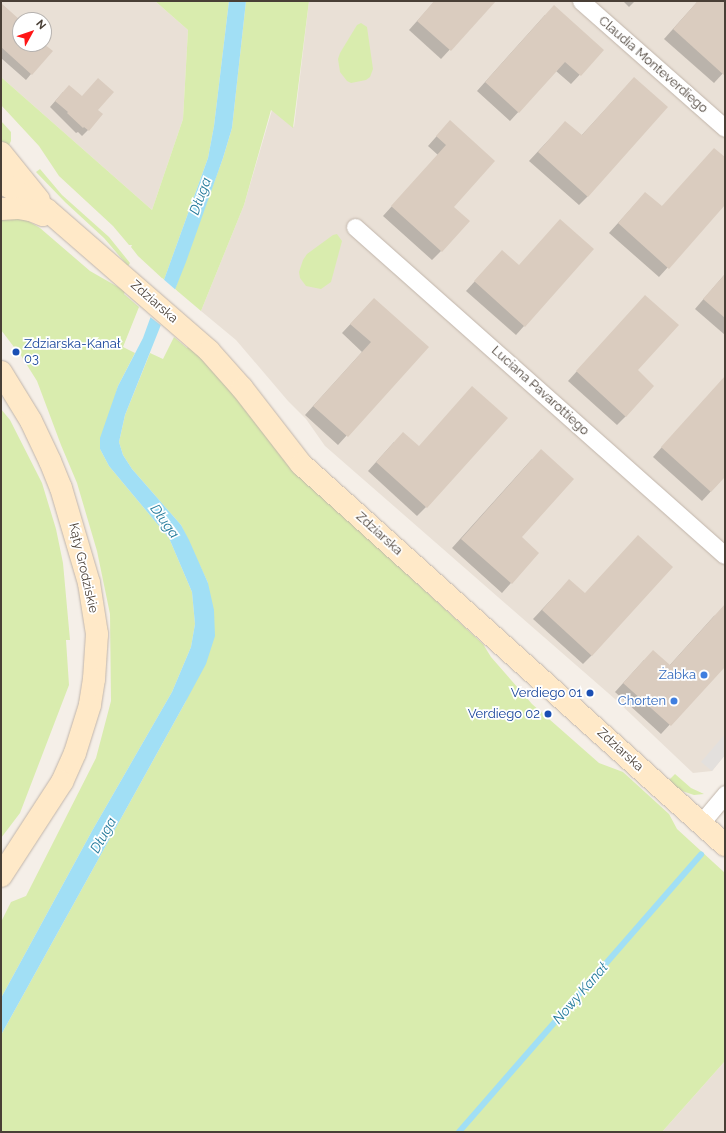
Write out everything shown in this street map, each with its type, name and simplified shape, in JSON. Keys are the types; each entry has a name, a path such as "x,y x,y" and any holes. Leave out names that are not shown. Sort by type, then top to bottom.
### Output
{"street":[{"name":"Claudia Monteverdiego","path":"581,1 725,128"},
{"name":"Zdziarska","path":"1,153 54,217"},
{"name":"Zdziarska","path":"1,182 54,217 179,324 209,352 242,388 301,464 725,845"},
{"path":"1,209 18,208 31,210 54,217"},
{"name":"Luciana Pavarottiego","path":"355,227 725,555"},
{"name":"Kąty Grodziskie","path":"1,372 34,427 50,460 63,494 88,576 97,634 94,679 90,705 75,753 62,782 1,876"},
{"path":"701,823 725,794"}],"shaded area":[{"path":"1,1 155,1 188,30 183,119 152,210 1,77"},
{"path":"309,1 725,1 725,755 712,771 693,773 615,699 325,446 306,419 288,401 236,340 201,311 244,205 272,110 294,127"},
{"path":"725,734 725,755 712,771 701,762"},
{"path":"725,1061 725,1132 662,1132"}],"green space":[{"path":"155,1 229,1 214,126 208,158 164,280 138,256 131,247 132,245 129,245 113,226 59,176 39,146 1,105 1,77 152,210 183,119 188,30"},
{"path":"246,1 309,1 293,128 271,110 244,205 201,311 175,289 223,158 232,128"},
{"path":"361,23 367,27 373,69 370,77 366,80 351,83 347,81 340,72 338,59 357,25"},
{"path":"1,121 11,132 11,141 8,147 1,140"},
{"path":"40,169 62,195 109,237 130,263 128,266 104,238 65,202 36,172"},
{"path":"1,217 11,217 28,221 40,228 90,271 125,291 124,294 139,307 123,347 135,353 118,386 100,449 109,466 169,538 192,592 195,624 191,647 172,692 92,831 1,998 1,922 11,902 26,896 96,758 111,701 110,614 97,551 77,483 37,381 15,346 14,347 1,330"},
{"path":"337,234 342,241 331,282 321,289 306,286 300,278 299,272 303,260 307,254 333,235"},
{"path":"174,337 187,348 189,346 214,370 307,482 483,644 491,657 532,704 599,763 623,772 669,814 677,829 725,873 725,1061 662,1132 1,1132 1,1035 186,701 208,583 181,525 132,469 123,455 119,442 125,415 150,353 163,359"},
{"path":"1,409 10,420 42,483 56,529 63,563 70,640 66,640 69,685 20,813 1,838"},
{"path":"675,774 691,788 704,794 694,795 679,790 669,780"}],"water":[{"name":"Długa","path":"229,1 246,1 232,128 223,158 186,262 125,415 119,442 123,455 132,469 181,525 189,540 208,583 214,610 215,636 206,664 1,1035 1,998 92,831 172,692 191,647 195,624 192,592 169,538 109,466 100,449 100,438 118,386 143,338 208,158 214,126"}],"pier":[{"path":"162,278 177,291 163,327 149,316"}],"building":[{"path":"434,1 496,1 451,51 417,21"},
{"path":"698,1 725,1 725,76 673,29"},
{"path":"1,3 12,13 12,52 53,51 32,75 1,47"},
{"path":"554,5 604,50 581,76 565,62 519,113 485,82"},
{"path":"634,77 668,107 588,197 538,152 565,121 582,135"},
{"path":"98,78 114,92 98,110 103,114 89,131 84,127 83,128 55,101 69,85 82,96"},
{"path":"450,120 495,161 454,207 470,221 442,252 391,206 446,145 436,136"},
{"path":"714,148 725,157 725,205 669,269 618,223 645,192 662,206"},
{"path":"560,219 594,249 525,327 474,281 502,250 519,265"},
{"path":"725,274 725,318 703,299"},
{"path":"645,295 679,325 638,370 654,386 626,417 576,371"},
{"path":"374,298 429,347 348,437 313,406 371,342 350,324"},
{"path":"725,376 725,477 711,492 661,447"},
{"path":"472,386 508,418 427,508 376,462 403,432 419,446"},
{"path":"541,449 574,479 522,537 539,553 512,584 461,539"},
{"path":"638,535 673,567 592,656 542,610 569,579 585,593"},
{"path":"725,604 725,667 671,726 623,683 653,650 670,665"}],"waterway":[{"name":"Nowy Kanał","path":"459,1132 701,855"}],"place":[{"name":"Zdziarska-Kanał 03","path":"16,352"},
{"name":"Żabka","path":"704,675"},
{"name":"Verdiego 01","path":"590,693"},
{"name":"Chorten","path":"674,701"},
{"name":"Verdiego 02","path":"548,714"}]}
